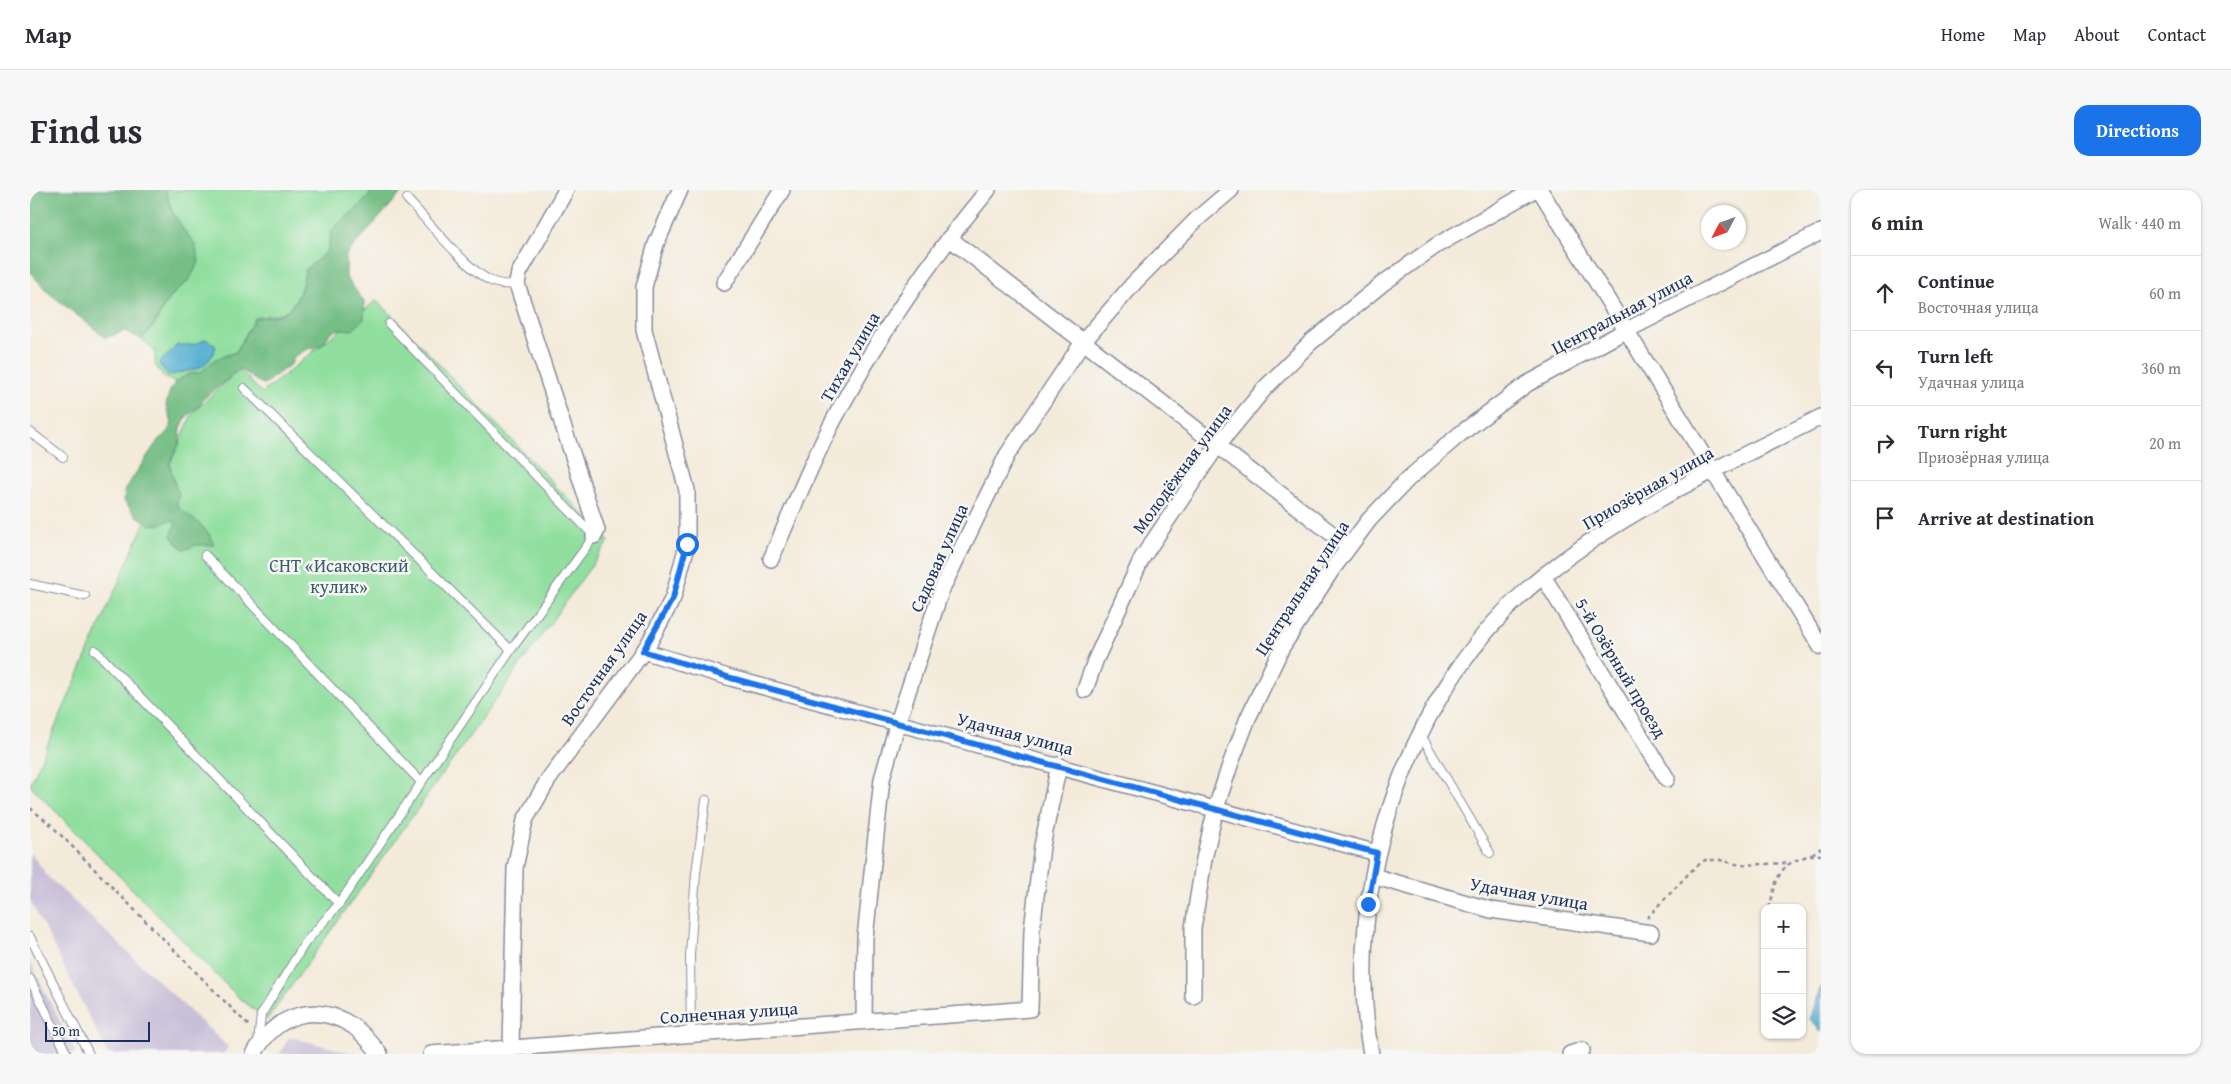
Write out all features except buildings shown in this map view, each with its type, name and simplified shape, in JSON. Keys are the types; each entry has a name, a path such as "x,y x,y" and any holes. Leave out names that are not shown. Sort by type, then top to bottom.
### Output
{"street":[{"path":"566,190 519,273 517,284 597,530 594,536"},
{"name":"Восточная улица","path":"511,1048 515,868 525,820 548,780 643,651 673,598 687,544 688,490 644,330 644,287 656,244 680,190"},
{"path":"724,283 782,190"},
{"name":"Тихая улица","path":"770,559 847,395 883,334 949,238 988,190"},
{"name":"Садовая улица","path":"864,1021 865,938 882,779 898,722 941,591 1007,455 1083,342 1134,283 1197,219 1231,190"},
{"name":"Молодёжная улица","path":"1085,690 1095,661 1142,558 1217,446 1265,388 1310,343 1382,284 1437,245 1534,190"},
{"path":"1540,190 1821,647"},
{"name":"Центральная улица","path":"1193,996 1193,928 1204,858 1216,808 1248,718 1282,647 1331,571 1369,520 1408,479 1460,434 1527,384 1626,330 1821,232"},
{"path":"949,238 1349,547"},
{"name":"Приозёрная улица","path":"1371,1054 1367,1031 1364,973 1368,904 1377,853 1391,805 1421,735 1442,696 1471,651 1512,605 1543,576 1621,521 1713,470 1821,416"},
{"name":"5-й Озёрный проезд","path":"1543,576 1667,779"},
{"name":"Удачная улица","path":"643,651 731,678 1059,765 1377,853"},
{"name":"Солнечная улица","path":"431,1054 1030,1009 1032,930 1042,846 1059,765"},
{"name":"Удачная улица","path":"1373,876 1491,910 1651,933"},
{"path":"257,1046 281,1023 301,1013 316,1012 353,1026 380,1054"}],"lane":[{"path":"407,199 473,269 490,280 504,285 517,284"},
{"path":"257,1046 261,1015 305,943 339,904 511,650 594,536 389,324"},
{"path":"244,388 511,650"},
{"path":"30,432 63,457"},
{"path":"205,555 420,782"},
{"path":"30,584 85,596"},
{"path":"95,650 339,904"},
{"path":"1421,735 1490,853"},
{"path":"691,1034 690,955 694,900 706,800"},
{"path":"30,937 89,1054"},
{"path":"30,979 67,1054"}],"path":[{"path":"30,808 50,824 257,1046"},
{"path":"1635,931 1692,870 1705,860 1720,860 1740,865 1788,862 1812,854 1821,848"},
{"path":"1812,854 1821,856"},
{"path":"1770,904 1780,871 1788,862"}],"shaded area":[{"path":"30,853 45,874 228,1047 223,1054 108,1054 30,900"},
{"path":"30,962 76,1054 30,1054"},
{"path":"289,1037 352,1053 353,1054 280,1054"}],"green space":[{"path":"30,190 165,190 173,213 195,244 199,262 189,280 174,293 163,308 155,324 142,339 124,331 106,338 48,292 30,272"},
{"path":"165,190 372,190 370,195 333,230 328,249 305,270 299,294 289,308 276,315 267,315 243,341 236,352 216,359 201,372 189,374 175,382 165,378 155,365 155,352 142,339 155,324 163,308 174,293 189,280 195,244 173,213","holes":["206,339 216,347 208,362 197,369 169,376 159,364 177,345 193,345"]},
{"path":"372,190 404,190 346,255 346,277 364,302 364,319 353,330 338,329 331,332 322,345 305,350 293,358 292,363 264,384 240,369 203,399 199,406 186,417 181,428 179,445 169,463 175,486 179,493 177,505 208,532 214,545 196,545 184,550 171,537 176,522 170,520 162,524 151,525 137,516 124,501 125,489 159,439 167,433 172,423 166,406 169,393 175,382 189,374 201,372 216,359 236,352 255,318 279,315 290,308 298,297 305,270 326,252 333,230 370,195"},
{"name":"СНТ «Исаковский кулик»","path":"377,300 609,541 267,1020 238,997 30,785 192,414 239,369 262,393"}],"water":[{"path":"206,339 216,346 208,361 198,368 169,376 159,363 177,345 193,345"},
{"path":"1821,987 1821,1032 1810,1019"}],"route":[{"path":"687,544 673,598 643,651 731,678 1059,765 1377,853 1368,904"}]}
